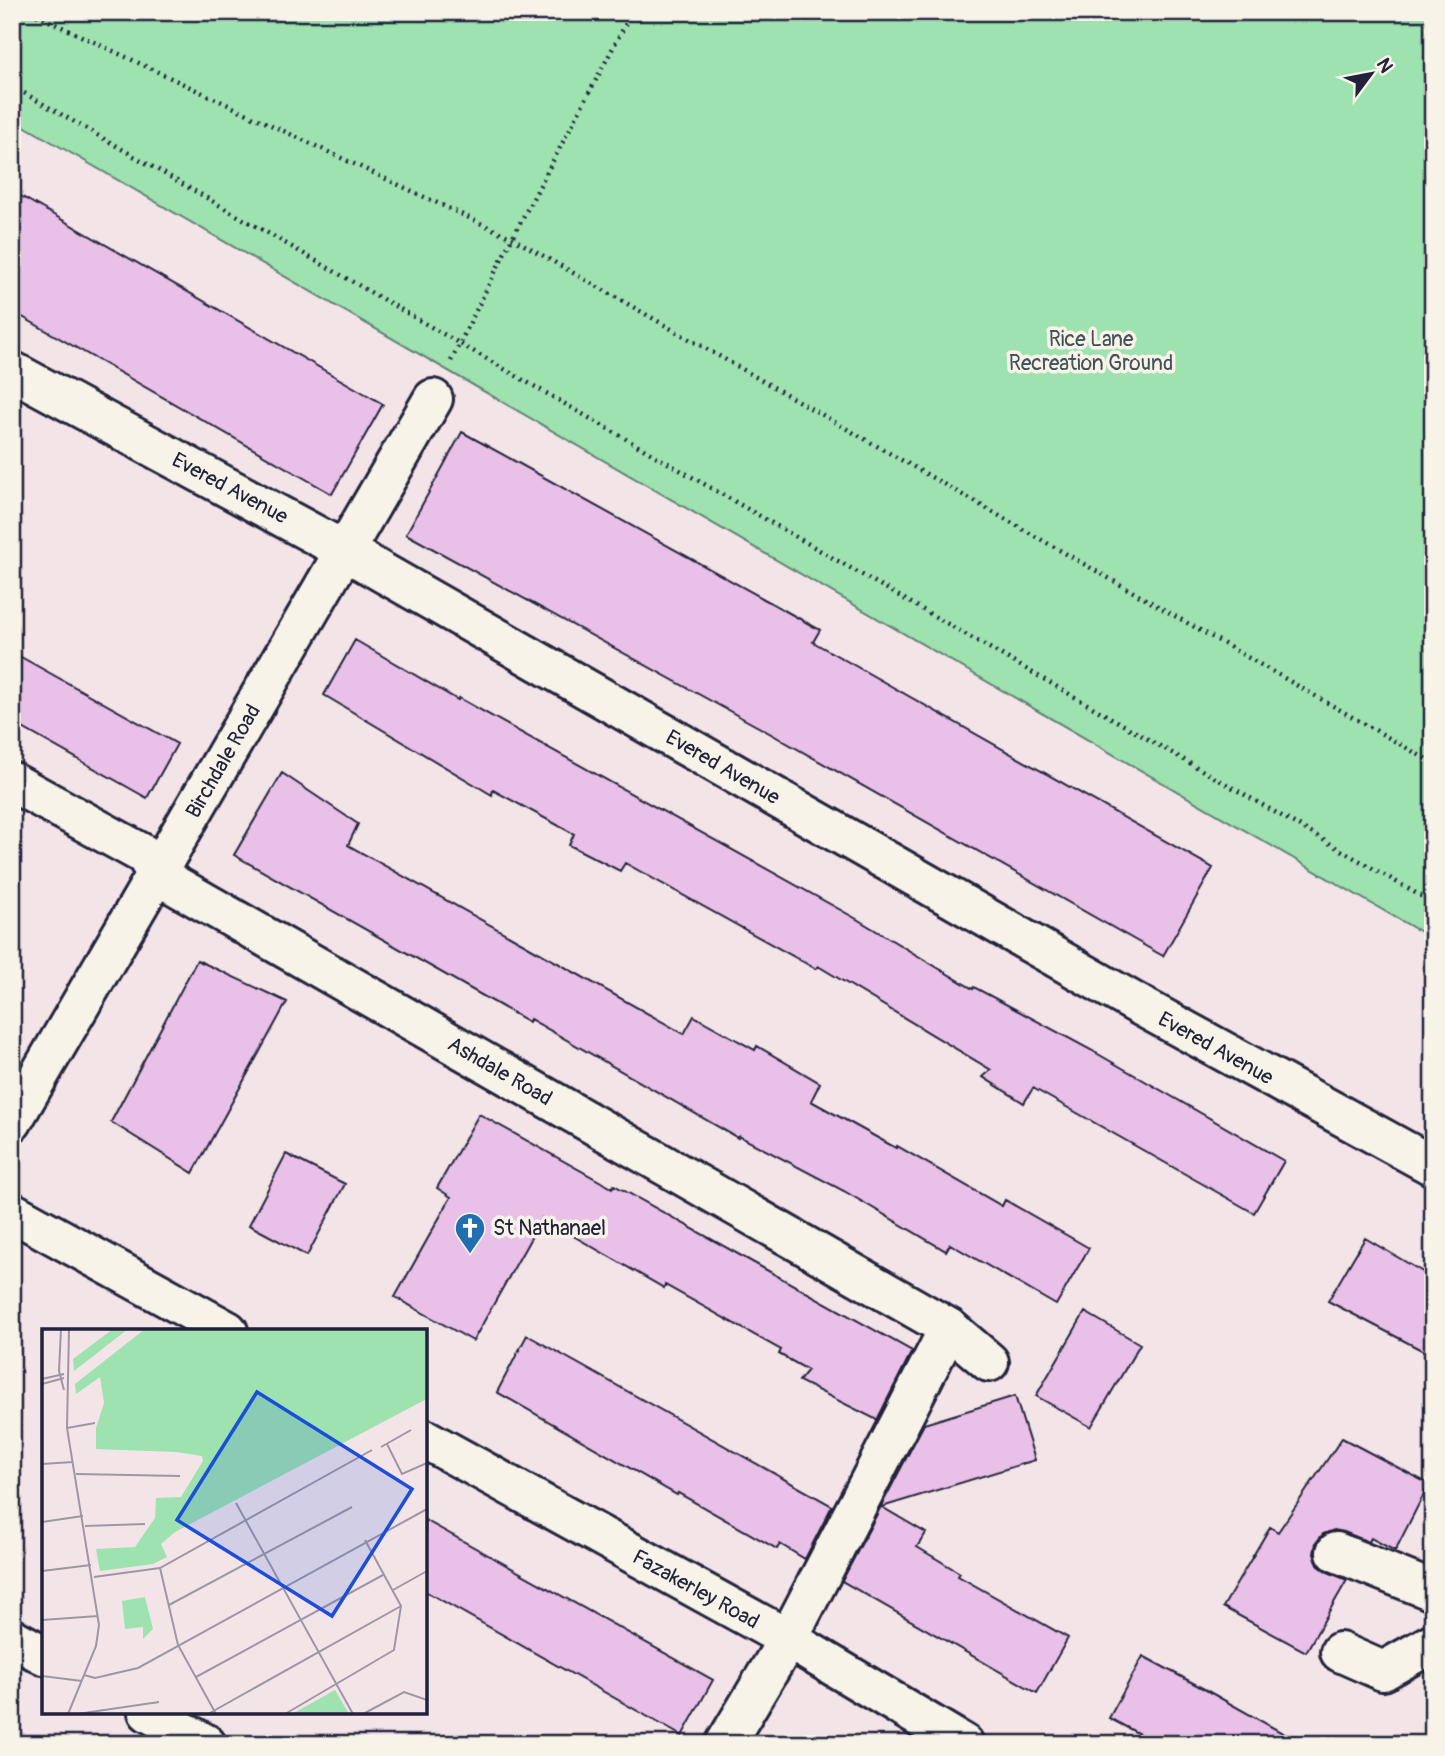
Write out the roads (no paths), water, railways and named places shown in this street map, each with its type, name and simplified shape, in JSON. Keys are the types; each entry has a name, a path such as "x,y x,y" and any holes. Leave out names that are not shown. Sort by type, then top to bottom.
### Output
{"street":[{"name":"Evered Avenue","path":"12,371 345,551 1115,991 1433,1167"},
{"name":"Birchdale Road","path":"12,1122 433,399"},
{"name":"Ashdale Road","path":"12,782 145,855 157,875 949,1328 989,1362"},
{"path":"12,1212 224,1329"},
{"path":"725,1744 788,1639 949,1328"},
{"name":"Fazakerley Road","path":"427,1440 788,1639 964,1744"},
{"path":"1336,1552 1433,1591"},
{"path":"12,1638 42,1655"},
{"path":"1340,1653 1383,1671 1433,1643"},
{"path":"152,1714 206,1744"}],"place":[{"name":"St Nathanael","path":"470,1255"}],"park label":[{"name":"Rice Lane Recreation Ground","path":"1091,351"}]}
